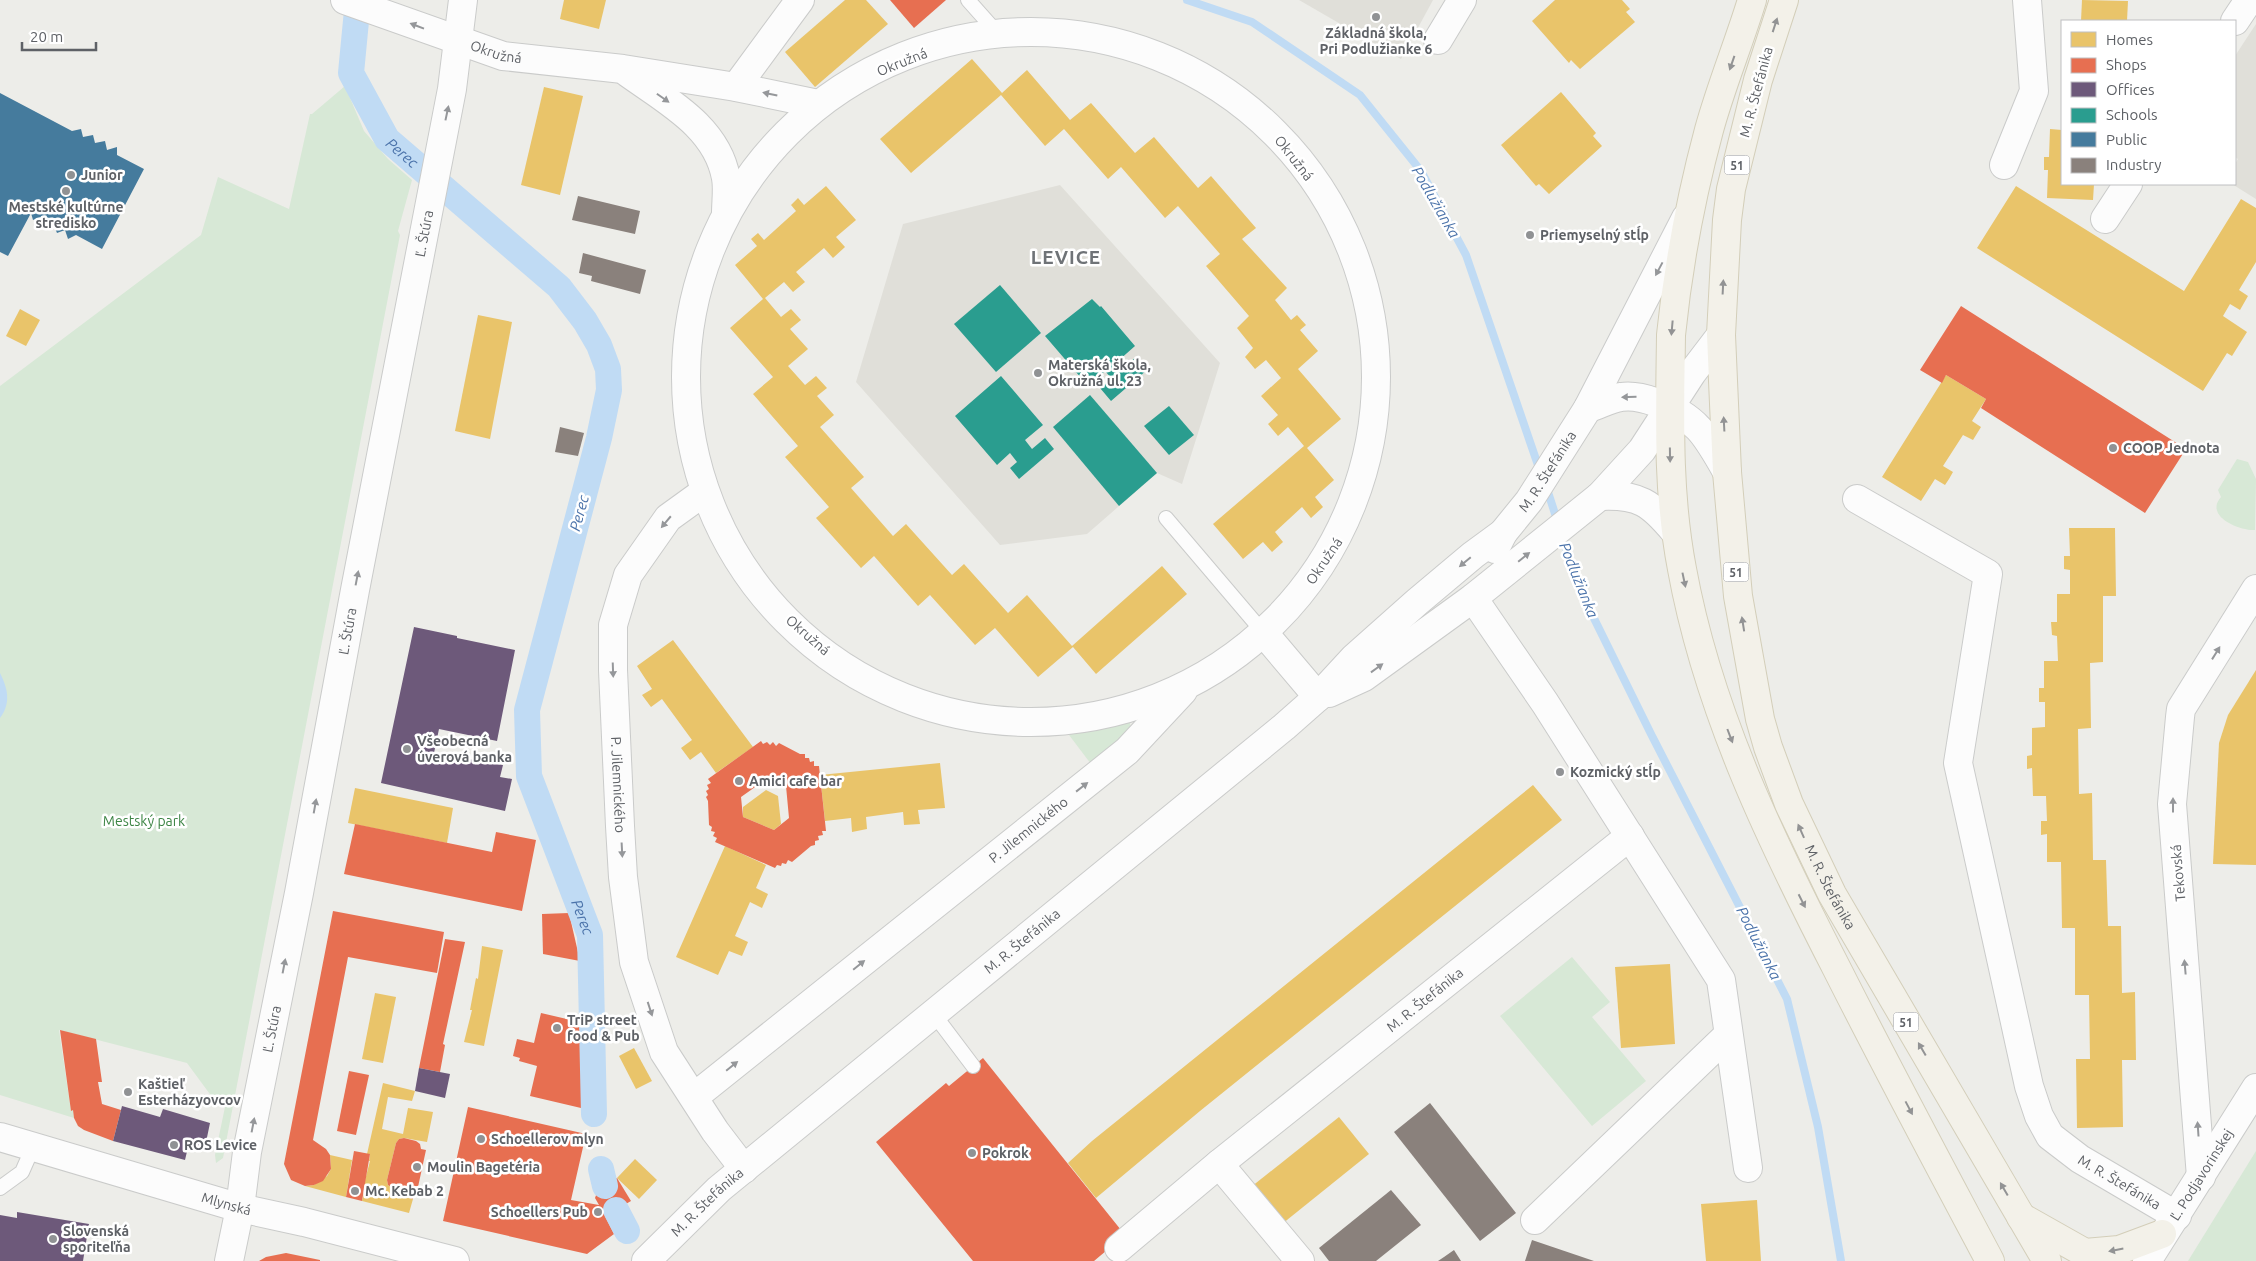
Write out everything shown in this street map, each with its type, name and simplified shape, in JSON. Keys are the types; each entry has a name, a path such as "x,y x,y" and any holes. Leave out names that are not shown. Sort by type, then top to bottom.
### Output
{"main road":[{"name":"M. R. Štefánika","path":"1752,0 1710,128 1690,211 1673,314 1670,477 1675,532 1689,605 1708,673 1746,778 1767,829 1845,986 1990,1261"},
{"name":"M. R. Štefánika","path":"1784,0 1758,80 1731,189 1727,220 1721,335 1727,472 1738,596 1760,718 1778,776 1809,848 1832,894 2048,1261"},
{"path":"2021,1217 2085,1253 2119,1250 2170,1225"},
{"path":"2156,1261 2170,1225"}],"street":[{"name":"Okružná","path":"345,0 503,56 623,69 736,87 818,104"},
{"name":"Ľ. Štúra","path":"229,1261 240,1208 247,1152 299,893 354,590 452,89 463,0"},
{"path":"736,87 800,0"},
{"path":"1438,40 1462,0"},
{"path":"2004,165 2034,91 2027,0"},
{"path":"2236,20 2249,0"},
{"name":"Okružná","path":"1042,34 1091,38 1141,52 1194,73 1235,98 1275,133 1308,174 1347,233 1370,302 1376,351 1376,420 1372,448 1349,524 1307,587 1264,632 1215,669 1188,685 1157,699 1100,715 1038,722 983,718 918,699 876,682 825,652 787,619 747,575 724,540 709,511 682,395 684,328 700,267 726,213 747,180 773,149 818,104 884,68 922,53 1000,36 1042,34"},
{"name":"Okružná","path":"623,69 697,122 719,157 727,179 726,213"},
{"path":"2105,219 2127,185"},
{"name":"M. R. Štefánika","path":"1474,598 1486,567 1503,533 1529,501 1588,408 1690,211"},
{"name":"M. R. Štefánika","path":"1318,697 1364,677 1474,598 1600,496 1642,450 1692,373 1721,335"},
{"name":"M. R. Štefánika","path":"1588,408 1620,397 1640,396 1670,406 1694,422 1711,444 1727,472"},
{"name":"P. Jilemnického","path":"704,492 668,518 628,575 613,625 613,670 623,868 634,962 664,1052 715,1131 744,1169"},
{"name":"M. R. Štefánika","path":"1600,496 1622,495 1639,500 1658,512 1675,532"},
{"name":"M. R. Štefánika","path":"1868,505 1988,574 1958,763 2029,1086 2039,1116 2050,1136 2170,1225"},
{"name":"M. R. Štefánika","path":"646,1261 719,1189 1318,697 1354,658 1417,602 1473,555 1503,533"},
{"name":"Tekovská","path":"2201,1177 2172,804 2180,717 2181,709 2256,589"},
{"path":"1417,602 1445,598 1474,598 1502,638 1721,980 1748,1168"},
{"path":"1264,632 1318,697"},
{"name":"P. Jilemnického","path":"694,1097 1127,751 1188,685"},
{"name":"M. R. Štefánika","path":"1117,1246 1630,836"},
{"path":"1534,1220 1728,1035"},
{"name":"Ľ. Podjavorinskej","path":"2147,1261 2256,1088"},
{"name":"Mlynská","path":"0,1137 240,1208 304,1222 412,1256 455,1261"},
{"path":"1220,1164 1300,1261"}],"lane":[{"path":"968,0 1000,36"},
{"path":"1166,518 1264,632"},
{"path":"933,1013 973,1066"},
{"path":"0,1188 22,1172 33,1147"}],"shaded area":[{"name":"Základná škola, Pri Podlužianke 6","path":"1299,0 1433,0 1401,59"},
{"path":"2256,24 2256,199 2234,185 2236,185 2236,162 2238,159 2236,158 2236,54"},
{"name":"Materská škola, Okružná ul. 23","path":"1060,185 1220,363 1182,484 1157,473 1087,534 1000,545 856,382 903,224"}],"green space":[{"name":"Mestský park","path":"345,86 364,131 388,159 412,180 398,231 400,235 223,1158 216,1163 215,1155 225,1107 215,1101 187,1063 59,1030 71,1110 73,1110 74,1118 0,1095 0,386 201,235 218,177 289,209 310,114"},
{"path":"2237,459 2248,462 2256,479 2255,530 2248,530 2233,525 2220,516 2217,510 2217,504 2221,497 2218,490"},
{"path":"1122,717 1130,723 1131,732 1091,764 1063,727"},
{"path":"1572,957 1610,1002 1592,1017 1646,1081 1592,1126 1500,1016"},
{"path":"2256,1151 2256,1261 2188,1261"}],"water":[{"path":"0,673 5,685 7,701 0,718"}],"building: Homes":[{"path":"564,0 606,0 599,29 560,19"},
{"path":"845,0 866,0 888,24 815,87 785,52"},
{"path":"1555,0 1622,0 1630,9 1626,12 1635,22 1580,69 1571,60 1569,63 1532,21"},
{"path":"2082,0 2128,1 2127,20 2081,20"},
{"path":"972,59 1002,93 1027,70 1070,120 1091,103 1135,153 1154,137 1198,188 1211,176 1256,228 1242,239 1287,288 1275,300 1291,320 1297,315 1306,325 1300,330 1318,351 1298,369 1341,419 1307,448 1334,480 1315,497 1323,507 1311,518 1302,507 1275,532 1283,542 1272,552 1263,542 1243,559 1213,524 1304,446 1288,427 1278,436 1268,424 1278,415 1261,396 1281,378 1266,360 1255,369 1245,357 1253,348 1237,328 1249,316 1206,266 1220,254 1178,206 1165,218 1121,167 1108,179 1064,129 1045,146 1001,95 911,173 880,139"},
{"path":"544,87 583,96 560,195 521,185"},
{"path":"1561,92 1596,133 1593,136 1602,146 1549,194 1539,184 1536,186 1501,145"},
{"path":"2050,129 2061,130 2061,185 2094,185 2093,200 2047,198 2048,170 2044,170 2044,157 2049,157"},
{"path":"826,186 856,220 836,237 845,247 833,258 824,248 796,272 805,282 793,292 784,282 765,298 781,317 791,309 801,320 790,329 808,349 788,366 805,385 816,376 827,388 817,396 834,415 820,427 864,477 851,488 893,536 906,524 952,575 964,564 1008,613 1027,595 1072,646 1162,566 1187,594 1096,674 1073,647 1038,677 995,628 975,645 930,595 918,606 874,556 861,568 816,518 829,507 785,457 798,446 753,394 773,377 730,328 763,299 735,265 757,246 751,239 758,233 764,240 796,211 791,205 798,198 804,205"},
{"path":"2016,186 2184,291 2241,199 2256,208 2256,262 2239,290 2248,296 2240,310 2230,304 2223,316 2247,332 2232,356 2227,353 2203,391 1977,248"},
{"path":"20,309 40,320 26,346 6,336"},
{"path":"478,315 512,322 490,439 455,431"},
{"path":"1946,375 1986,399 1972,421 1981,427 1973,440 1963,435 1943,466 1953,472 1949,479 1945,485 1935,479 1921,501 1882,477"},
{"path":"2069,528 2115,528 2116,596 2103,596 2103,662 2090,663 2091,728 2078,729 2079,794 2092,793 2093,860 2106,860 2108,926 2121,926 2122,993 2135,992 2136,1060 2122,1060 2123,1127 2077,1128 2076,1059 2090,1059 2089,995 2075,995 2075,928 2062,928 2061,862 2047,862 2047,834 2041,835 2041,821 2047,821 2046,796 2033,796 2032,768 2027,769 2027,756 2032,755 2032,728 2045,727 2045,702 2039,702 2039,688 2044,688 2044,661 2058,661 2057,636 2052,635 2051,622 2057,622 2057,594 2070,594 2070,570 2064,569 2064,556 2070,556"},
{"path":"673,640 753,747 716,773 701,752 690,760 681,748 692,740 662,699 651,707 642,695 652,689 637,666"},
{"path":"2256,670 2256,865 2213,864 2219,743 2228,715"},
{"path":"940,763 945,808 918,810 920,824 904,825 903,812 866,817 867,829 852,832 851,818 825,821 820,775"},
{"path":"1533,785 1562,820 1200,1111 1096,1198 1068,1163 1092,1141"},
{"path":"355,788 453,808 447,843 348,823"},
{"path":"766,790 778,796 781,824 774,830 743,817 743,807"},
{"path":"725,846 766,865 756,888 768,894 762,908 750,902 735,936 748,942 742,956 729,951 718,975 676,957"},
{"path":"482,946 503,950 484,1046 464,1042 472,1010 470,1010 476,978 478,979"},
{"path":"1670,964 1675,1044 1621,1048 1615,967"},
{"path":"375,993 396,997 383,1063 362,1059"},
{"path":"634,1048 652,1081 636,1089 619,1056"},
{"path":"383,1083 415,1091 412,1101 388,1097 382,1129 403,1134 408,1108 433,1112 427,1142 404,1138 399,1139 396,1143 387,1180 388,1185 391,1187 403,1190 402,1196 413,1199 409,1213 362,1201 365,1188 363,1188 370,1161 370,1154 367,1154"},
{"path":"1339,1117 1369,1154 1282,1224 1251,1187"},
{"path":"330,1155 352,1160 346,1197 305,1186 314,1185 327,1176 331,1169"},
{"path":"635,1159 657,1180 639,1199 617,1178"},
{"path":"1757,1200 1761,1261 1706,1261 1701,1204"}],"building: Shops":[{"path":"890,0 946,0 914,28"},
{"path":"1961,306 2186,449 2145,513 1981,408 1986,399 1946,375 1942,383 1920,370"},
{"path":"761,741 763,744 767,742 770,745 773,742 776,746 779,743 800,754 805,754 805,758 809,758 810,762 814,761 814,766 819,766 826,831 822,831 823,835 818,836 819,840 815,841 815,845 811,846 792,862 788,860 786,864 782,863 781,866 777,865 775,868 715,842 717,838 713,836 715,832 711,831 712,827 709,825 708,801 706,797 708,795 706,791 709,789 707,785 711,783 708,779","holes":["768,778 786,786 789,818 774,830 743,817 741,797"]},
{"path":"355,824 492,852 496,832 536,840 522,911 344,874"},
{"path":"333,911 444,932 437,973 348,957 313,1140 326,1149 330,1155 331,1169 323,1181 305,1186 291,1180 284,1164"},
{"path":"569,913 580,961 543,954 542,914"},
{"path":"445,939 465,942 443,1044 445,1045 440,1072 419,1068"},
{"path":"541,1013 584,1023 581,1108 530,1096 537,1066 519,1061 520,1058 513,1056 517,1039 534,1043"},
{"path":"60,1030 96,1039 102,1082 98,1082 102,1104 121,1110 113,1141 84,1130 78,1126 74,1118 73,1110 71,1111"},
{"name":"Pokrok","path":"983,1058 1125,1235 1094,1261 973,1261 876,1142 946,1083 949,1086"},
{"path":"349,1071 369,1075 356,1135 337,1131"},
{"path":"468,1107 586,1134 571,1200 599,1205 595,1198 598,1190 617,1178 631,1201 605,1216 614,1234 587,1254 443,1221"},
{"path":"404,1138 416,1141 420,1144 421,1149 426,1150 418,1187 415,1186 413,1199 402,1196 403,1190 391,1187 388,1185 387,1180 396,1143 399,1139"},
{"path":"354,1151 370,1154 362,1201 346,1197"},
{"path":"286,1253 320,1261 259,1261 266,1257"}],"building: Offices":[{"path":"414,627 515,650 497,741 439,729 434,753 503,765 500,777 512,779 505,811 381,783"},
{"path":"419,1068 450,1074 445,1098 415,1091"},
{"path":"122,1106 160,1117 163,1109 210,1123 205,1147 189,1143 185,1160 113,1141"},
{"path":"17,1212 89,1224 83,1261 0,1261 0,1215 17,1218"}],"building: Schools":[{"path":"1000,285 1041,333 996,372 954,324"},
{"path":"1092,299 1101,306 1135,346 1118,361 1124,368 1136,357 1147,370 1111,401 1100,388 1112,379 1105,371 1088,386 1045,336"},
{"path":"1001,376 1043,425 1025,440 1032,449 1045,438 1054,449 1019,479 1010,468 1017,462 1010,453 997,465 955,416"},
{"path":"1090,395 1157,473 1119,506 1053,427"},
{"path":"1169,406 1194,435 1169,455 1144,426"}],"building: Public":[{"name":"Mestské kultúrne stredisko","path":"0,93 72,131 81,129 83,137 93,135 95,143 105,141 107,150 117,147 117,155 144,169 102,249 76,235 68,239 65,230 57,233 53,223 45,227 41,217 33,220 31,213 8,256 0,252"}],"building: Industry":[{"path":"578,196 640,211 635,234 572,220"},
{"path":"583,253 646,270 640,294 591,281 592,276 579,273"},
{"path":"560,427 584,433 578,456 555,452"},
{"path":"1430,1103 1516,1213 1480,1241 1394,1132"},
{"path":"1391,1190 1421,1225 1376,1261 1329,1261 1319,1248"},
{"path":"1532,1240 1594,1261 1525,1261"},
{"path":"1454,1250 1461,1261 1438,1261 1444,1257"}],"waterway":[{"name":"Perec","path":"358,0 351,73 387,139 559,287 585,321 599,345 608,369 609,390 599,438 527,710 529,776 590,935 594,1114"},
{"name":"Podlužianka","path":"1187,0 1252,22 1360,95 1421,171 1466,255 1540,471"},
{"name":"Podlužianka","path":"1546,486 1558,523"},
{"name":"Podlužianka","path":"1561,534 1581,592 1651,734 1787,999 1818,1127 1841,1261"},
{"name":"Perec","path":"601,1169 605,1186"},
{"name":"Perec","path":"616,1210 627,1231"}],"place":[{"name":"Základná škola, Pri Podlužianke 6","path":"1376,17"},
{"name":"Junior","path":"71,175"},
{"name":"Mestské kultúrne stredisko","path":"66,191"},
{"name":"Priemyselný stĺp","path":"1530,235"},
{"name":"Materská škola, Okružná ul. 23","path":"1038,373"},
{"name":"COOP Jednota","path":"2113,448"},
{"name":"Všeobecná úverová banka","path":"407,749"},
{"name":"Kozmický stĺp","path":"1560,772"},
{"name":"Amici cafe bar","path":"739,781"},
{"name":"TriP street food & Pub","path":"557,1028"},
{"name":"Kaštieľ Esterházyovcov","path":"128,1092"},
{"name":"Schoellerov mlyn","path":"481,1139"},
{"name":"ROS Levice","path":"174,1145"},
{"name":"Pokrok","path":"972,1153"},
{"name":"Moulin Bagetéria","path":"417,1167"},
{"name":"Mc. Kebab 2","path":"355,1191"},
{"name":"Schoellers Pub","path":"598,1212"},
{"name":"Slovenská sporiteľňa","path":"53,1239"}],"district":[{"name":"LEVICE","path":"1066,257"}]}
